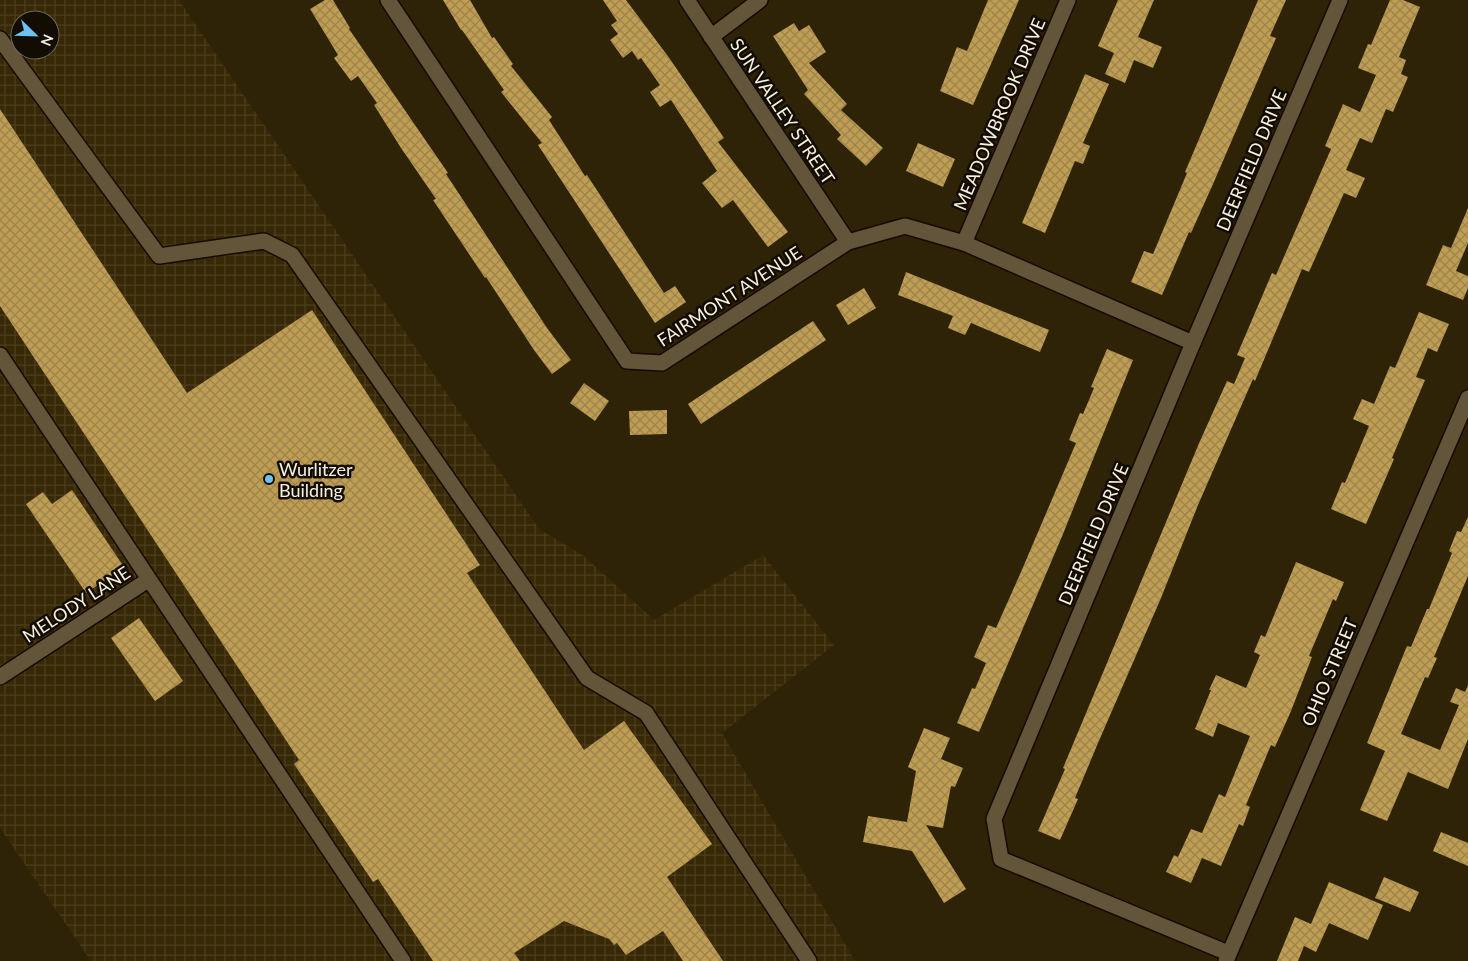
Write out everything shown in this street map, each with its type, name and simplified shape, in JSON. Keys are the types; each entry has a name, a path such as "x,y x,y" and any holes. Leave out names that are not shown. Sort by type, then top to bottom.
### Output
{"street":[{"name":"FAIRMONT AVENUE","path":"388,0 627,361 662,362 848,242 905,226 964,243 1194,343"},
{"name":"SUN VALLEY STREET","path":"687,0 848,242"},
{"path":"711,37 760,0"},
{"name":"MEADOWBROOK DRIVE","path":"964,243 1068,0"},
{"name":"DEERFIELD DRIVE","path":"1227,957 1002,859 994,819 1340,0"},
{"path":"0,39 159,256 264,241 292,255 587,678 646,714 809,961"},
{"path":"0,355 403,961"},
{"name":"OHIO STREET","path":"1227,957 1468,398"},
{"name":"MELODY LANE","path":"0,677 148,580"}],"shaded area":[{"path":"0,0 179,0 539,529 584,556 654,620 763,555 834,645 722,733 855,961 91,961 0,828"}],"building":[{"path":"325,0 333,0 349,29 448,173 446,174 547,328 571,360 552,374 433,200 436,199 374,105 377,103 358,76 351,81 334,58 338,55 310,9"},
{"path":"443,0 470,0 492,38 494,37 513,64 511,66 552,117 549,120 664,293 675,286 686,302 655,323 538,145 542,143 501,92 504,90 461,30"},
{"path":"603,0 626,0 670,59 724,138 718,142 788,232 768,247 733,200 722,208 702,183 717,171 671,100 660,107 650,92 660,85 641,58 638,60 632,51 623,58 610,40 618,34 611,25 617,21"},
{"path":"988,0 1019,0 973,105 940,91 957,47 967,51"},
{"path":"1118,0 1154,0 1138,37 1162,47 1153,68 1134,60 1125,83 1105,74 1114,53 1098,46"},
{"path":"1258,0 1286,0 1270,36 1276,38 1213,184 1191,233 1189,232 1162,295 1131,282 1144,251 1153,254 1187,173 1185,172"},
{"path":"1390,0 1403,0 1420,7 1399,57 1406,60 1401,74 1408,77 1393,112 1386,109 1372,143 1360,138 1346,170 1365,178 1356,198 1344,193 1309,272 1302,269 1255,381 1253,379 1198,505 1161,598 1075,798 1078,799 1060,840 1038,831 1200,441 1227,381 1234,384 1245,358 1237,355 1272,273 1276,275 1331,149 1325,146 1343,104 1360,112 1376,75 1358,68 1368,44 1371,45"},
{"path":"794,23 799,31 809,25 826,52 809,63 847,104 841,110 883,148 866,166 837,139 841,135 804,94 808,90 773,36"},
{"path":"1085,74 1109,84 1083,143 1090,146 1083,164 1075,161 1045,233 1022,223"},
{"name":"Wurlitzer Building","path":"0,109 187,393 312,310 480,565 467,573 584,750 624,721 712,844 667,877 723,961 683,961 663,931 626,955 617,943 614,945 609,939 564,921 514,953 520,961 433,961 378,879 373,882 294,764 299,760 0,306"},
{"path":"918,143 955,159 943,187 906,171"},
{"path":"1468,208 1468,243 1456,271 1468,276 1468,288 1463,300 1426,285 1443,245 1451,248"},
{"path":"906,272 1049,330 1040,352 971,323 965,335 948,328 953,316 898,295"},
{"path":"864,288 876,308 848,325 836,305"},
{"path":"1419,312 1449,324 1437,352 1428,348 1416,377 1425,380 1366,524 1331,509 1342,482 1345,483 1369,426 1353,419 1362,399 1374,404 1390,366 1395,368"},
{"path":"813,321 826,340 701,424 688,404"},
{"path":"1107,349 1133,360 1063,534 979,732 957,723 972,688 975,689 986,663 974,657 988,625 996,628 1021,572 1076,443 1069,440 1080,413 1083,414 1094,388 1091,387"},
{"path":"584,383 609,401 595,421 570,403"},
{"path":"667,410 667,434 630,435 629,411"},
{"path":"72,490 124,567 86,593 26,504 43,492 52,504"},
{"path":"1468,517 1468,576 1434,657 1437,658 1428,678 1425,677 1401,734 1440,750 1459,705 1450,702 1456,688 1465,692 1468,685 1468,739 1448,789 1408,772 1387,821 1360,810 1385,751 1367,743 1407,646 1411,647 1427,609 1429,609 1452,553 1449,551 1457,531 1461,532"},
{"path":"1296,562 1344,582 1336,601 1333,599 1309,656 1312,657 1291,711 1275,747 1271,745 1246,805 1250,807 1243,826 1239,824 1221,866 1202,858 1191,883 1166,872 1174,855 1178,857 1191,829 1202,833 1219,794 1225,797 1250,736 1218,723 1213,737 1195,729 1216,675 1246,688 1260,655 1254,652 1261,635 1265,637"},
{"path":"139,618 183,681 155,701 111,638"},
{"path":"924,728 950,738 941,759 963,768 955,787 951,786 943,828 926,825 966,889 944,903 912,851 863,842 868,816 907,822 916,771 908,767"},
{"path":"1441,832 1468,843 1468,866 1433,851"},
{"path":"1384,877 1419,892 1410,912 1375,898"},
{"path":"1329,882 1383,905 1368,940 1329,923 1316,952 1304,946 1298,961 1277,961 1295,917 1311,924"}],"place":[{"name":"Wurlitzer Building","path":"269,479"}]}
